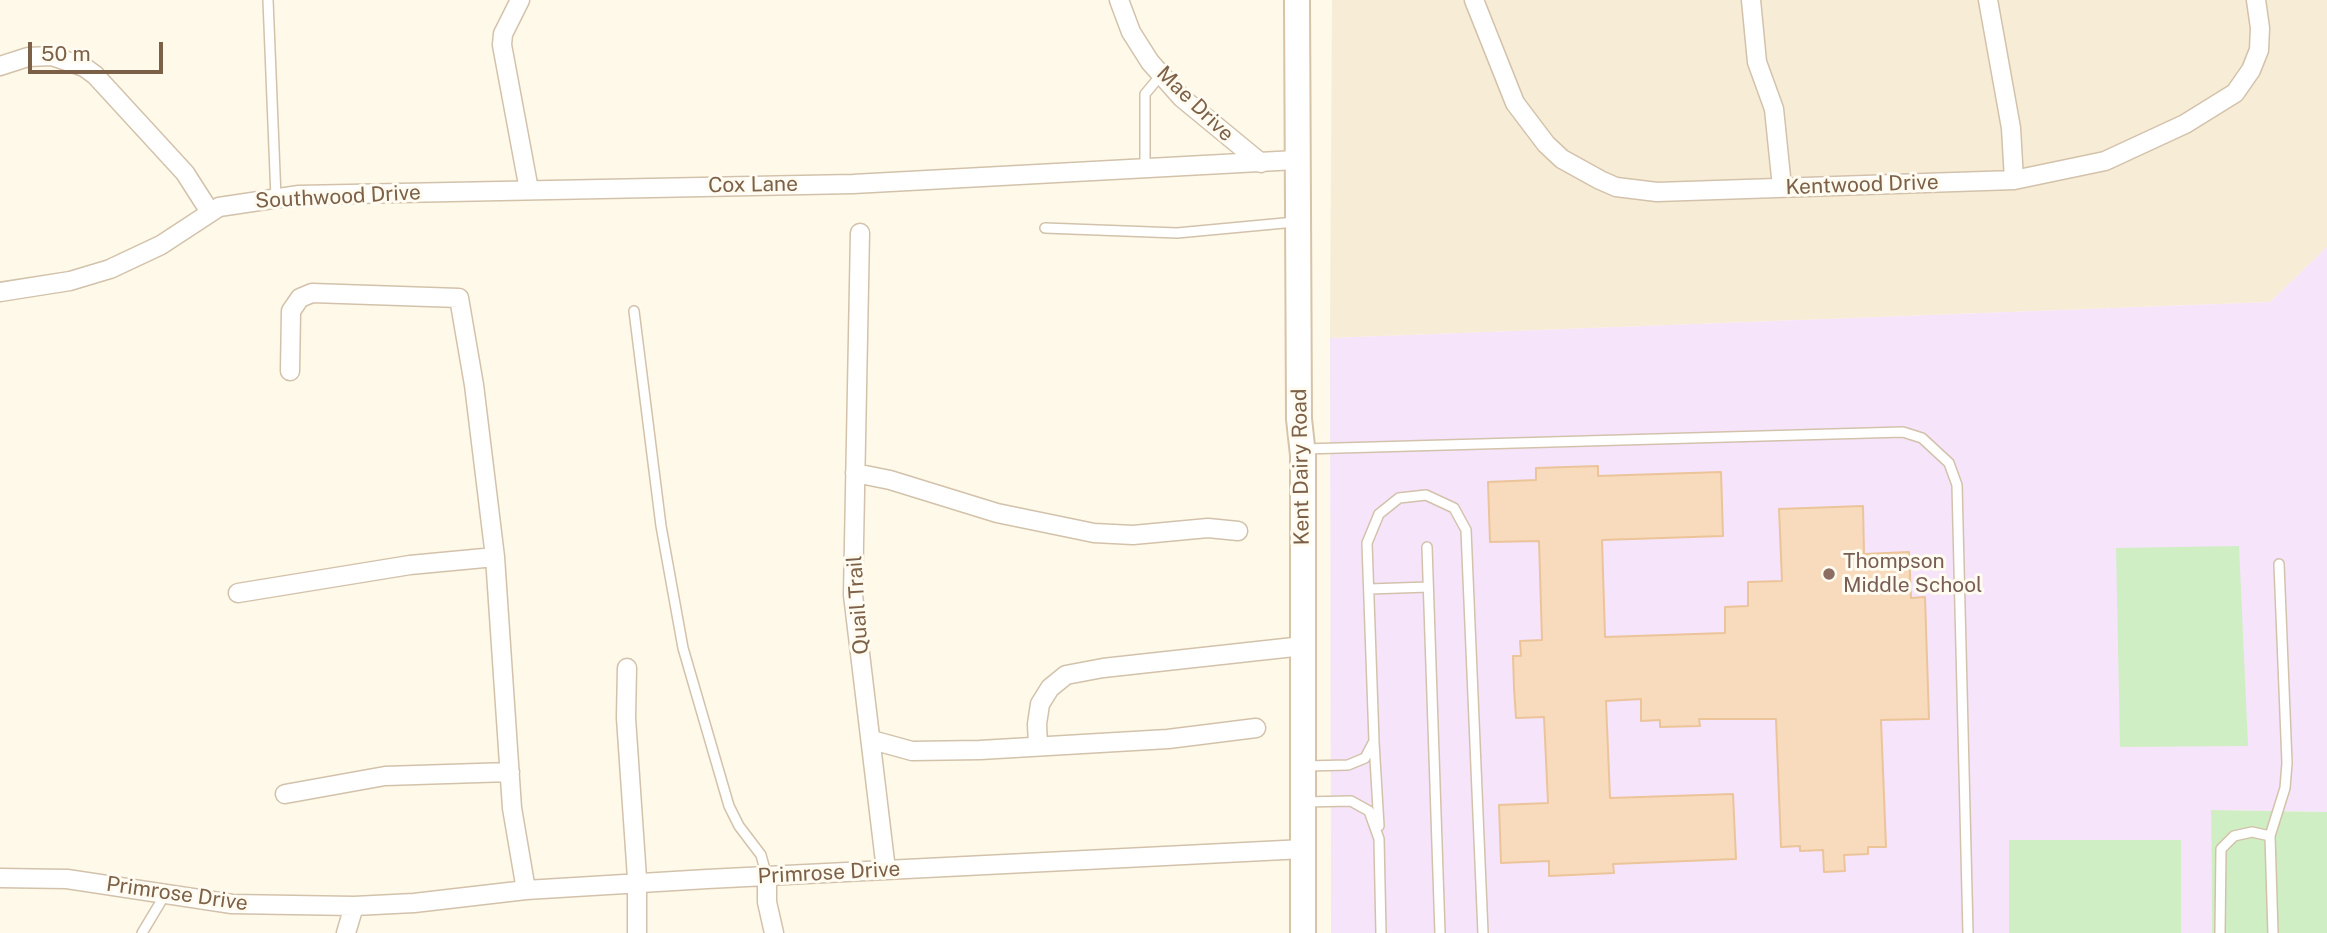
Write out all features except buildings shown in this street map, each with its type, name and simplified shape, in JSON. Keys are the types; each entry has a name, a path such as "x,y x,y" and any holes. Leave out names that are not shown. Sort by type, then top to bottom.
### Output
{"street":[{"path":"520,0 503,34 502,45 529,190"},
{"name":"Mae Drive","path":"1119,0 1131,32 1161,75 1189,104 1261,163"},
{"name":"Kent Dairy Road","path":"1297,0 1299,419 1303,449 1303,933"},
{"name":"Kentwood Drive","path":"1474,0 1515,103 1546,144 1582,171 1616,187 1657,192 2014,180 2105,161 2185,124 2235,93 2259,50 2260,28 2256,0"},
{"path":"1751,0 1757,62 1774,109 1782,187"},
{"path":"1988,0 2011,128 2014,180"},
{"path":"0,66 28,57 52,55 84,67 112,91 152,134 185,173 210,212"},
{"path":"1261,163 1296,160"},
{"name":"Cox Lane","path":"529,190 853,184 1261,163"},
{"name":"Southwood Drive","path":"0,292 70,281 110,268 161,245 219,207 276,198 529,190"},
{"name":"Quail Trail","path":"860,233 853,595 886,870"},
{"path":"290,371 291,312 300,298 312,293 459,298 474,385 495,557 512,808 526,890"},
{"path":"855,473 890,480 998,513 1094,533 1133,534 1208,528 1238,531"},
{"path":"238,593 410,565 495,557"},
{"path":"1038,746 1040,704 1050,688 1066,676 1103,668 1303,646"},
{"path":"627,668 625,696 637,878 634,883 637,933"},
{"path":"872,740 912,751 1168,739 1256,728"},
{"path":"285,794 385,776 510,772"},
{"name":"Primrose Drive","path":"0,878 67,879 242,905 354,906 634,883 1304,849"},
{"path":"767,877 767,902 774,933"},
{"path":"346,933 354,906"}],"lane":[{"path":"268,0 276,198"},
{"path":"1145,169 1145,94 1161,75"},
{"path":"1045,228 1177,233 1297,222"},
{"path":"634,311 661,526 683,648 729,806 739,826 761,855 767,877"},
{"path":"1303,449 1903,432 1922,438 1948,463 1957,485 1968,933"},
{"path":"1381,933 1367,543 1379,514 1399,498 1426,495 1454,508 1466,530 1483,933"},
{"path":"1427,547 1440,933"},
{"path":"2273,933 2270,836 2285,789 2287,763 2279,564"},
{"path":"1369,589 1428,587"},
{"path":"1301,766 1348,765 1364,758 1374,741"},
{"path":"1302,802 1351,801 1369,811 1379,839"},
{"path":"2220,933 2221,849 2234,836 2252,832 2270,836"},
{"path":"142,933 166,893"}],"shaded area":[{"path":"1332,0 2327,0 2327,247 2270,302 1330,338"},
{"name":"Thompson Middle School","path":"2327,247 2327,812 2211,810 2212,933 1331,933 1330,338 2270,302"}],"green space":[{"path":"2239,546 2248,746 2120,747 2116,548"},
{"path":"2211,810 2327,812 2327,933 2212,933"},
{"path":"2009,840 2181,840 2181,933 2009,933"}],"place":[{"name":"Thompson Middle School","path":"1829,574"}]}
